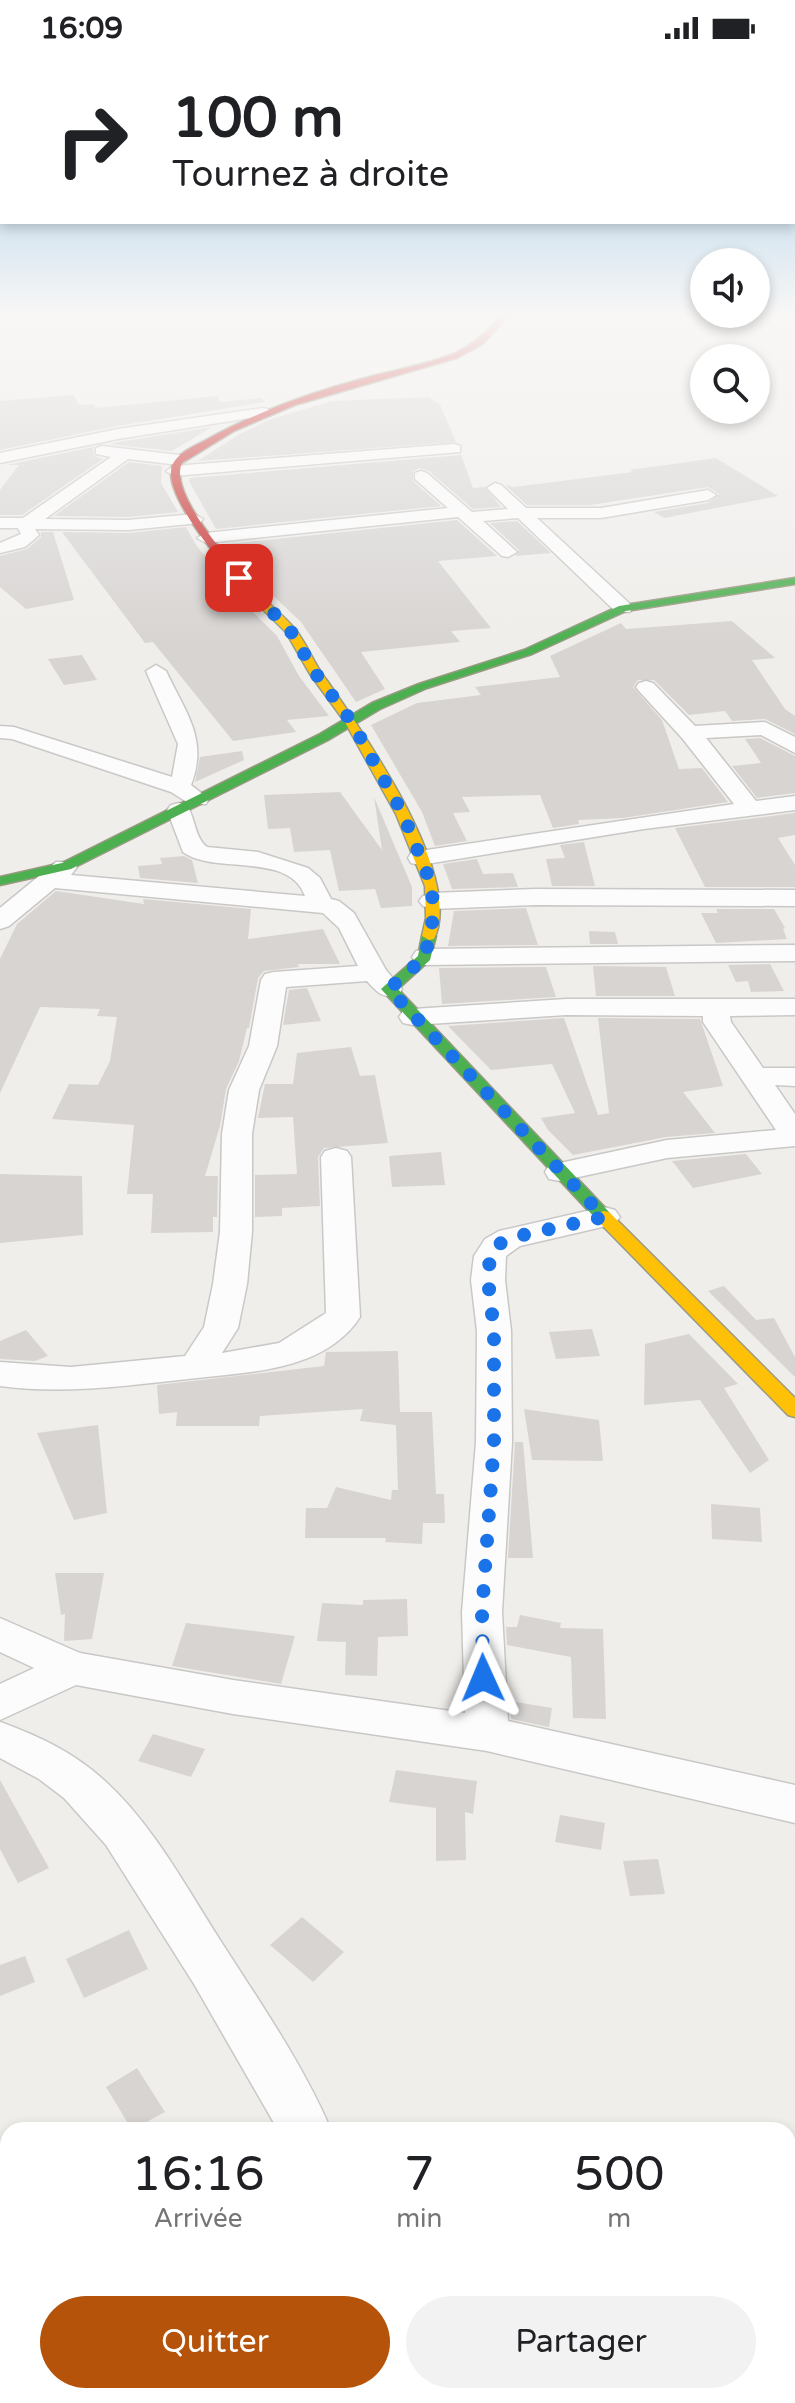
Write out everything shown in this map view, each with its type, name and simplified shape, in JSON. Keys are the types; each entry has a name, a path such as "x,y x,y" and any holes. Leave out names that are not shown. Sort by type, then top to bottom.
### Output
{"street":[{"path":"0,458 51,446 172,427"},
{"path":"176,465 233,427"},
{"path":"51,446 125,454 176,465 454,449"},
{"path":"25,525 125,454"},
{"path":"176,465 175,482 206,538 252,593 290,630 316,674 351,721 403,814 432,886 433,918 425,957"},
{"path":"421,476 508,552"},
{"path":"495,488 623,608"},
{"path":"206,538 464,514 601,513 708,495"},
{"path":"0,523 128,525 194,519"},
{"path":"0,548 19,543 30,535 25,525"},
{"path":"0,921 57,873 185,799 324,737 423,686 528,652 623,608 795,581"},
{"path":"156,671 189,744 185,799 191,847 201,854 279,865 298,872 312,883 320,904"},
{"path":"646,687 690,733 750,809"},
{"path":"690,733 765,728 795,746"},
{"path":"0,732 14,733 185,799"},
{"path":"420,858 630,824 795,803"},
{"path":"0,881 57,873 320,904 338,911 382,981 413,1017 467,1075 507,1112 560,1172 795,1410"},
{"path":"432,901 535,897 795,898"},
{"path":"196,1366 221,1328 230,1284 236,1232 237,1134 244,1090 263,1046 274,980 382,981 425,957 795,953"},
{"path":"413,1017 566,1007 795,1007"},
{"path":"560,1172 667,1149 795,1136 717,1022 716,1008"},
{"path":"754,1076 795,1077"},
{"path":"0,1374 28,1379 70,1379 263,1362 298,1348 343,1317 336,1157"},
{"path":"487,1734 482,1612 494,1442 494,1331 488,1280 490,1256 496,1246 510,1238 604,1217"},
{"path":"0,1634 73,1668 233,1697 487,1734 795,1804"},
{"path":"0,1703 73,1668"},
{"path":"0,1740 56,1767 100,1805 145,1865 245,2020 302,2122"}],"building":[{"path":"0,427 114,427 0,450"},
{"path":"212,427 172,451 109,444 119,442"},
{"path":"255,427 449,427 456,442 198,461"},
{"path":"93,447 94,456 103,459 22,515 0,515 0,490 19,465 7,465"},
{"path":"461,455 473,488 485,487 501,507 473,509 429,471 420,468 413,471 413,481 441,506 216,529 189,481 190,478"},
{"path":"716,458 778,496 664,518 654,512 708,503 719,494 708,487 590,505 527,505 505,485 514,487 633,472 629,470"},
{"path":"129,462 162,466 161,483 178,512 128,517 54,516"},
{"path":"457,520 497,556 438,561 491,628 451,631 460,642 361,652 385,689 356,702 301,622 263,586 227,544"},
{"path":"517,521 551,553 516,556 519,550 490,523"},
{"path":"186,527 196,545 241,600 277,636 299,676 329,716 287,720 296,732 233,741 153,642 145,643 62,532 128,533"},
{"path":"41,532 53,532 74,600 26,609 0,587 0,556 27,549 41,537"},
{"path":"732,621 775,658 752,660 785,709 795,716 795,734 765,719 732,721 725,711 689,715 654,680 638,680 633,687 662,720 679,769 702,768 728,802 623,818 578,820 579,824 553,828 540,795 462,797 470,812 453,813 467,841 435,846 422,812 371,725 417,703 481,695 475,687 560,677 550,656 621,623 626,629"},
{"path":"82,655 97,680 64,685 48,659"},
{"path":"760,738 795,756 795,793 757,798 732,766 761,763 745,739"},
{"path":"242,751 244,760 195,782 200,757"},
{"path":"340,792 382,850 374,797 412,887 412,906 381,908 375,889 339,891 330,850 294,852 290,828 268,829 264,795"},
{"path":"795,813 795,835 778,838 795,865 795,887 705,887 675,828"},
{"path":"584,842 595,886 552,886 546,859 565,858 560,845"},
{"path":"184,856 192,860 198,883 140,878 138,866 162,864 160,858"},
{"path":"477,859 483,874 513,873 518,887 452,889 443,864"},
{"path":"56,891 144,904 143,899 251,909 248,939 323,929 340,964 298,964 299,967 264,971 258,978 249,1028 226,1089 220,1126 205,1176 218,1176 217,1217 213,1217 213,1232 151,1233 153,1194 127,1194 134,1125 52,1119 69,1084 98,1085 110,1061 117,1017 97,1016 100,1009 40,1007 0,1093 0,959 17,924"},
{"path":"526,908 538,945 448,946 454,911"},
{"path":"716,909 774,909 785,928 787,939 716,943 701,913 718,913"},
{"path":"589,931 615,932 618,944 590,944"},
{"path":"770,964 784,991 751,992 748,981 736,982 728,965"},
{"path":"593,966 666,967 675,996 596,996"},
{"path":"546,967 556,997 442,1004 439,968"},
{"path":"307,988 321,1021 283,1025 289,990"},
{"path":"564,1018 598,1115 609,1113 598,1018 700,1019 723,1086 683,1092 715,1133 666,1137 573,1155 548,1130 541,1118 575,1113 552,1064 491,1070 448,1026"},
{"path":"351,1047 360,1076 375,1075 388,1143 324,1148 318,1157 320,1206 282,1208 282,1216 255,1217 255,1175 297,1174 293,1117 258,1118 265,1084 293,1084 297,1053"},
{"path":"441,1152 445,1185 392,1187 389,1156"},
{"path":"746,1154 762,1174 693,1188 672,1161"},
{"path":"0,1174 82,1176 83,1235 0,1243"},
{"path":"724,1286 756,1320 774,1318 795,1357 795,1377 708,1291"},
{"path":"592,1329 600,1356 556,1359 549,1332"},
{"path":"26,1330 48,1356 35,1361 0,1359 0,1341"},
{"path":"689,1334 738,1384 724,1388 769,1460 750,1473 700,1400 644,1405 645,1344"},
{"path":"398,1351 400,1412 432,1412 436,1494 444,1494 445,1523 423,1523 422,1544 385,1542 386,1538 305,1538 306,1508 327,1508 336,1487 391,1500 392,1490 398,1490 396,1425 360,1421 363,1409 260,1416 259,1426 176,1426 177,1412 159,1414 157,1385 324,1366 326,1352"},
{"path":"524,1409 599,1420 603,1461 532,1460"},
{"path":"98,1425 107,1513 74,1520 37,1433"},
{"path":"515,1442 523,1442 533,1558 508,1558"},
{"path":"711,1504 760,1508 762,1542 712,1539"},
{"path":"55,1573 104,1573 92,1639 64,1641 65,1614 61,1615"},
{"path":"407,1599 408,1636 378,1637 377,1676 345,1675 346,1642 317,1641 322,1603 363,1605 363,1600"},
{"path":"520,1615 561,1623 560,1628 603,1629 606,1719 573,1718 571,1657 507,1645 506,1627 517,1627"},
{"path":"186,1623 295,1636 281,1684 172,1666"},
{"path":"510,1701 552,1708 549,1727 511,1719"},
{"path":"153,1734 205,1749 191,1777 138,1761"},
{"path":"396,1770 477,1781 473,1814 465,1812 466,1860 436,1861 436,1808 389,1802"},
{"path":"0,1780 49,1868 18,1883 0,1849"},
{"path":"560,1815 605,1823 601,1850 555,1842"},
{"path":"658,1859 665,1894 630,1896 623,1861"},
{"path":"302,1917 344,1952 313,1982 270,1945"},
{"path":"129,1930 148,1969 84,1998 66,1959"},
{"path":"25,1956 35,1982 0,1996 0,1965"},
{"path":"137,2068 165,2112 147,2122 127,2122 106,2087"}],"traffic: fast":[{"path":"0,881 66,866 324,737 376,706 423,686 528,652 623,608 795,581"},
{"path":"429,936 425,957 389,989 603,1216"}],"traffic: slow":[{"path":"255,596 290,630 316,674 351,721 403,814 432,886 433,918 429,936"},
{"path":"603,1216 795,1410"}],"traffic: jam":[{"path":"236,427 179,461 175,469 176,481 205,535 255,596"}],"route":[{"path":"239,578 290,630 316,674 351,721 379,776 403,814 432,886 433,918 425,957 389,989 604,1217 510,1238 496,1246 490,1256 488,1280 494,1331 494,1442 482,1612 483,1678"}]}
